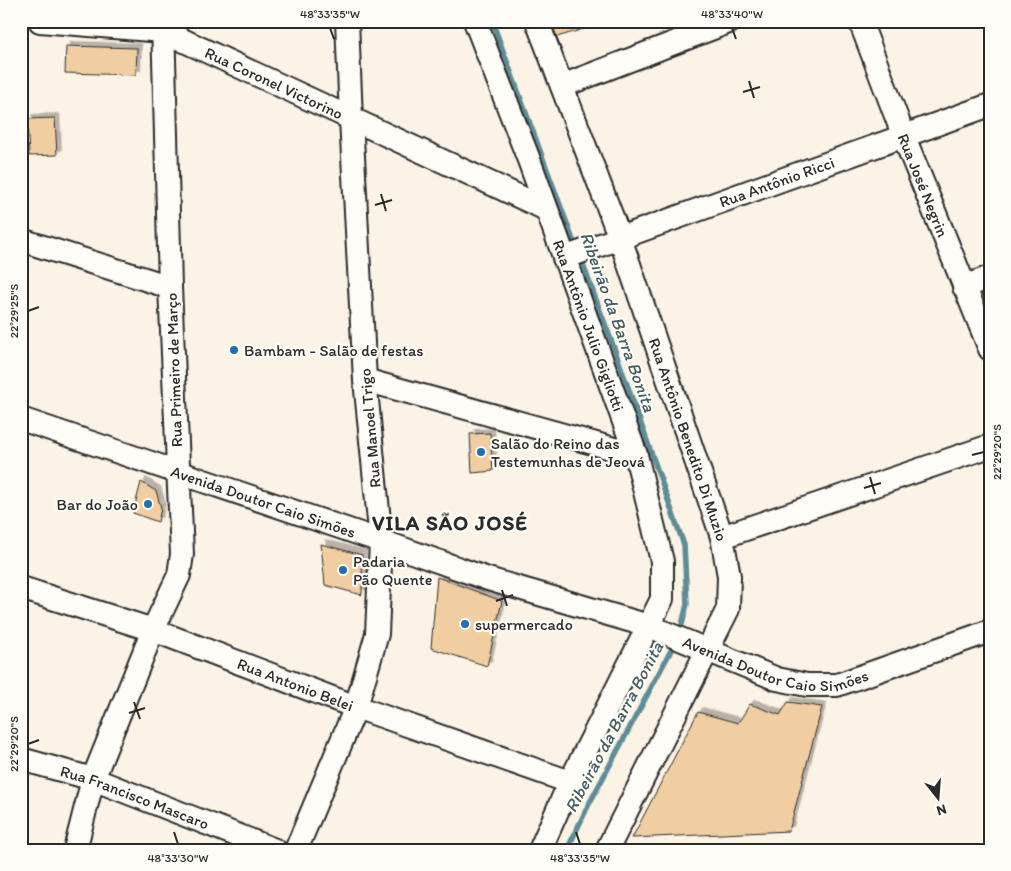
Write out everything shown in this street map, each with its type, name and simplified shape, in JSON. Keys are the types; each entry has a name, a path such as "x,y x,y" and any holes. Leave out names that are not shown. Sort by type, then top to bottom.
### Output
{"street":[{"name":"Rua Coronel Victorino","path":"40,21 163,26 351,119 546,209"},
{"name":"Rua Manoel Trigo","path":"296,850 356,707 377,634 381,541 365,380 347,21"},
{"name":"Rua Antônio Julio Gigliotti","path":"475,21 546,209 570,256 636,455 662,561 662,599 570,782 540,850"},
{"name":"Rua Antônio Benedito Di Muzio","path":"537,21 562,86 612,241 722,537 729,576 728,609 691,643 640,783 607,850"},
{"path":"562,86 731,21"},
{"name":"Rua José Negrin","path":"860,21 904,137 990,349"},
{"name":"Rua Primeiro de Março","path":"74,850 92,779 179,575 182,554 170,287 163,26"},
{"name":"Rua Antônio Ricci","path":"570,256 990,106"},
{"path":"499,186 529,160"},
{"path":"21,240 170,287"},
{"path":"964,286 990,277"},
{"path":"365,380 636,455"},
{"name":"Avenida Doutor Caio Simões","path":"21,420 488,579 649,626 778,679 807,685 837,686 990,631"},
{"path":"722,537 990,446"},
{"name":"Rua Antonio Belei","path":"21,588 154,630 356,707 570,782"},
{"name":"Rua Francisco Mascaro","path":"21,758 92,779 275,850"}],"building":[{"path":"551,21 596,21 597,25 557,37"},
{"path":"66,46 137,48 136,75 65,73"},
{"path":"55,118 57,155 29,156 27,119"},
{"name":"Salão do Reino das Testemunhas de Jeová","path":"490,433 493,471 472,473 470,434"},
{"name":"Bar do João","path":"141,482 156,491 161,508 158,522 133,513"},
{"name":"Padaria Pão Quente","path":"321,544 362,555 362,595 325,585"},
{"name":"supermercado","path":"437,577 502,601 487,666 431,648"},
{"path":"788,702 822,707 789,831 632,838 698,712 738,723 750,704 780,715"}],"waterway":[{"name":"Ribeirão da Barra Bonita","path":"492,21 576,248"},
{"name":"Ribeirão da Barra Bonita","path":"580,257 684,545 687,604 680,633"},
{"name":"Ribeirão da Barra Bonita","path":"567,850 588,806 676,641"}],"place":[{"name":"Bambam - Salão de festas","path":"234,350"},
{"name":"Salão do Reino das Testemunhas de Jeová","path":"481,452"},
{"name":"Bar do João","path":"148,504"},
{"name":"Padaria Pão Quente","path":"343,570"},
{"name":"supermercado","path":"465,624"}],"district":[{"name":"VILA SÃO JOSÉ","path":"450,522"}]}
